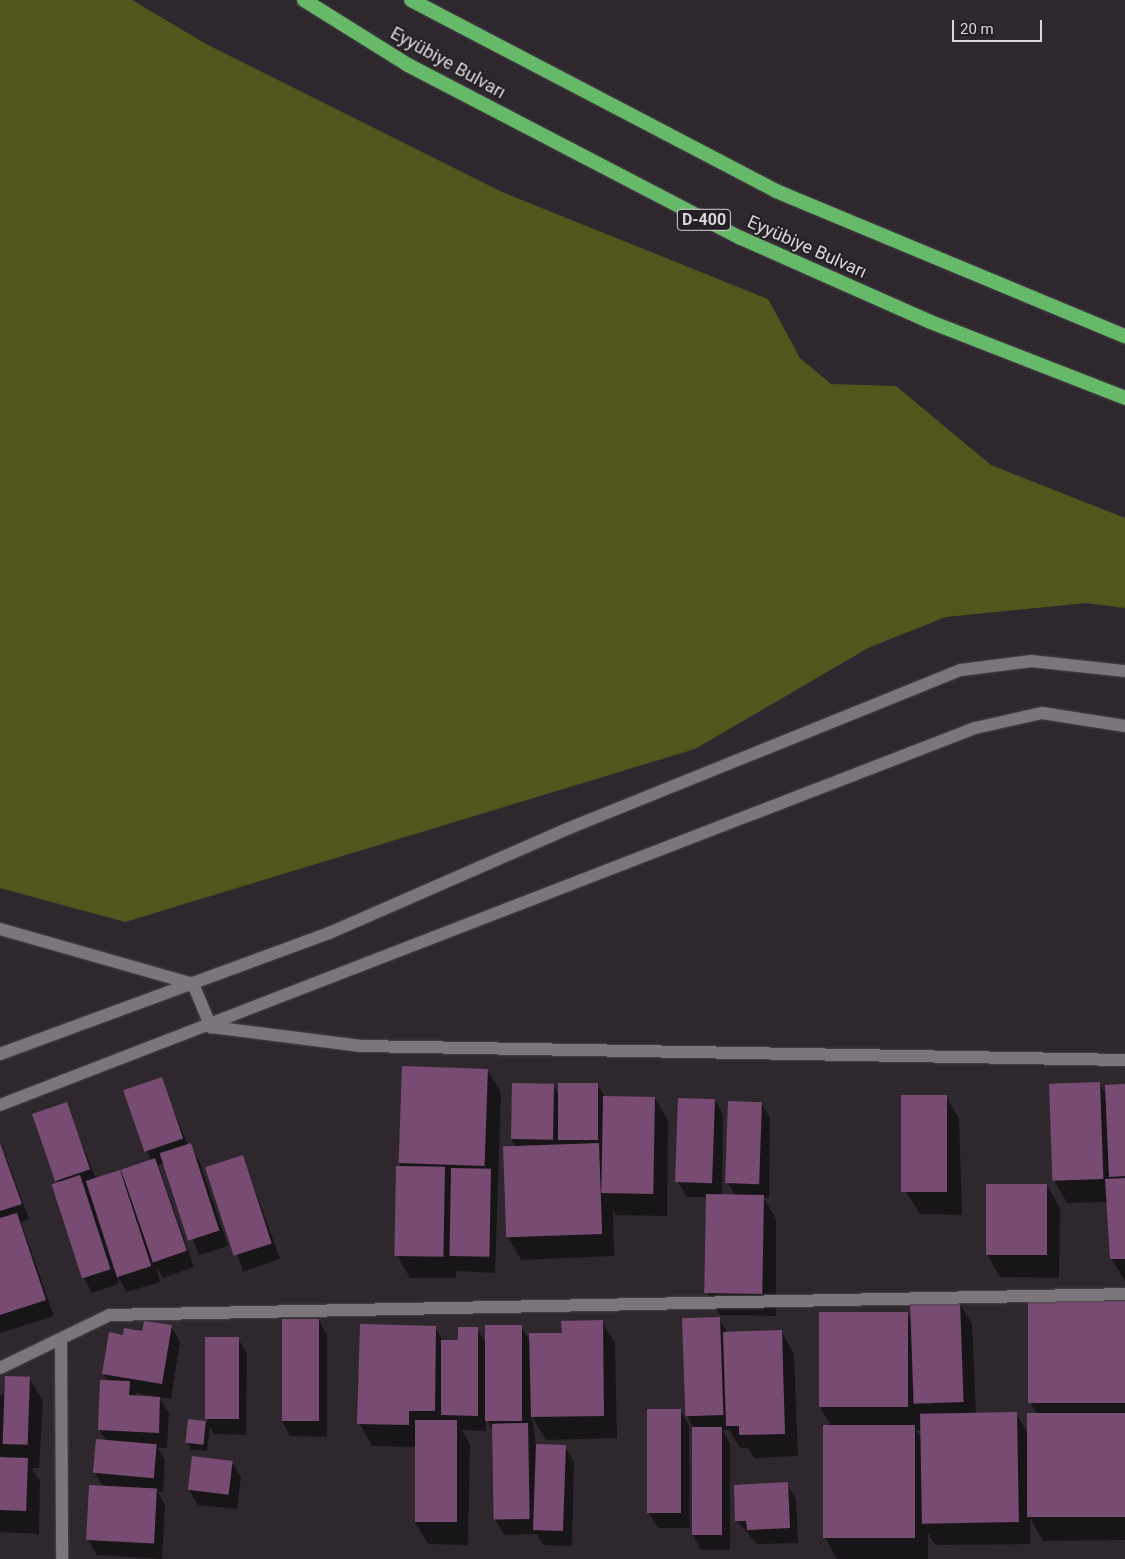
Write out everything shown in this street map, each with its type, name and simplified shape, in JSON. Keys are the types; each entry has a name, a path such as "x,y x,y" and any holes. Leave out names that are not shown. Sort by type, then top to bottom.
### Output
{"highway":[{"name":"Eyyübiye Bulvarı","path":"304,0 408,65 741,238 928,322 1125,398"},
{"name":"Eyyübiye Bulvarı","path":"411,0 776,191 1125,336"}],"street":[{"path":"0,1054 329,933 576,826 961,670 1031,661 1125,671"},
{"path":"0,1105 211,1027 975,728 1042,713 1125,726"},
{"path":"0,929 193,984"},
{"path":"193,984 211,1027"},
{"path":"211,1027 361,1046 1125,1060"},
{"path":"0,1368 61,1341 109,1315 163,1312 1125,1294"},
{"path":"61,1341 62,1559"}],"green space":[{"path":"0,0 132,0 206,44 502,192 768,299 800,358 831,384 896,386 991,465 1125,518 1125,608 1086,603 946,617 870,647 695,749 125,922 0,888"}],"building":[{"path":"402,1066 488,1069 485,1166 399,1163"},
{"path":"162,1077 183,1138 144,1152 123,1090"},
{"path":"1100,1082 1103,1179 1052,1181 1049,1084"},
{"path":"512,1083 554,1084 553,1140 511,1139"},
{"path":"558,1083 598,1083 598,1140 558,1140"},
{"path":"1125,1084 1125,1176 1109,1177 1105,1085"},
{"path":"901,1095 947,1095 947,1192 901,1192"},
{"path":"603,1096 655,1097 653,1194 601,1193"},
{"path":"678,1098 715,1099 712,1183 675,1182"},
{"path":"728,1101 762,1102 759,1184 725,1183"},
{"path":"67,1102 90,1169 55,1181 32,1114"},
{"path":"0,1143 22,1204 0,1211"},
{"path":"191,1143 219,1230 188,1241 160,1153"},
{"path":"599,1143 602,1234 506,1237 503,1146"},
{"path":"243,1155 272,1243 234,1256 205,1167"},
{"path":"155,1158 187,1251 153,1262 121,1170"},
{"path":"396,1166 445,1167 443,1257 394,1256"},
{"path":"451,1168 491,1169 489,1257 449,1256"},
{"path":"120,1170 151,1266 117,1277 86,1181"},
{"path":"80,1175 111,1269 82,1278 51,1184"},
{"path":"1125,1178 1125,1259 1110,1259 1105,1179"},
{"path":"986,1184 1047,1184 1047,1255 986,1255"},
{"path":"706,1194 764,1195 762,1294 704,1293"},
{"path":"17,1213 46,1300 0,1315 0,1218"},
{"path":"960,1300 964,1402 914,1404 910,1302"},
{"path":"1028,1301 1125,1301 1125,1403 1028,1403"},
{"path":"819,1312 908,1312 908,1407 819,1407"},
{"path":"720,1317 723,1415 685,1416 682,1318"},
{"path":"282,1319 319,1319 319,1421 282,1421"},
{"path":"603,1320 604,1416 531,1417 529,1333 562,1333 561,1321"},
{"path":"144,1321 172,1325 162,1384 102,1374 109,1332 123,1335 124,1328 142,1331"},
{"path":"360,1324 436,1326 435,1411 409,1411 409,1425 357,1424"},
{"path":"485,1325 522,1325 522,1421 485,1421"},
{"path":"458,1327 478,1327 478,1416 441,1415 441,1340 458,1340"},
{"path":"782,1330 785,1434 739,1435 739,1426 726,1426 723,1332"},
{"path":"205,1337 239,1337 239,1419 205,1419"},
{"path":"5,1376 30,1377 28,1445 3,1444"},
{"path":"100,1380 130,1381 129,1395 160,1397 159,1433 98,1430"},
{"path":"647,1409 681,1409 681,1513 647,1513"},
{"path":"1017,1412 1019,1522 922,1524 920,1414"},
{"path":"1027,1413 1125,1413 1125,1517 1027,1517"},
{"path":"188,1419 206,1421 203,1445 185,1443"},
{"path":"415,1420 457,1420 457,1522 415,1522"},
{"path":"528,1423 530,1519 494,1520 492,1424"},
{"path":"823,1425 915,1425 915,1538 823,1538"},
{"path":"692,1427 722,1427 722,1535 692,1535"},
{"path":"96,1439 157,1444 154,1478 93,1473"},
{"path":"536,1444 566,1445 563,1531 533,1530"},
{"path":"192,1456 233,1461 229,1495 188,1490"},
{"path":"0,1457 28,1458 26,1511 0,1510"},
{"path":"788,1482 790,1528 747,1530 746,1521 735,1521 734,1485"},
{"path":"89,1485 157,1489 154,1543 86,1540"}]}
